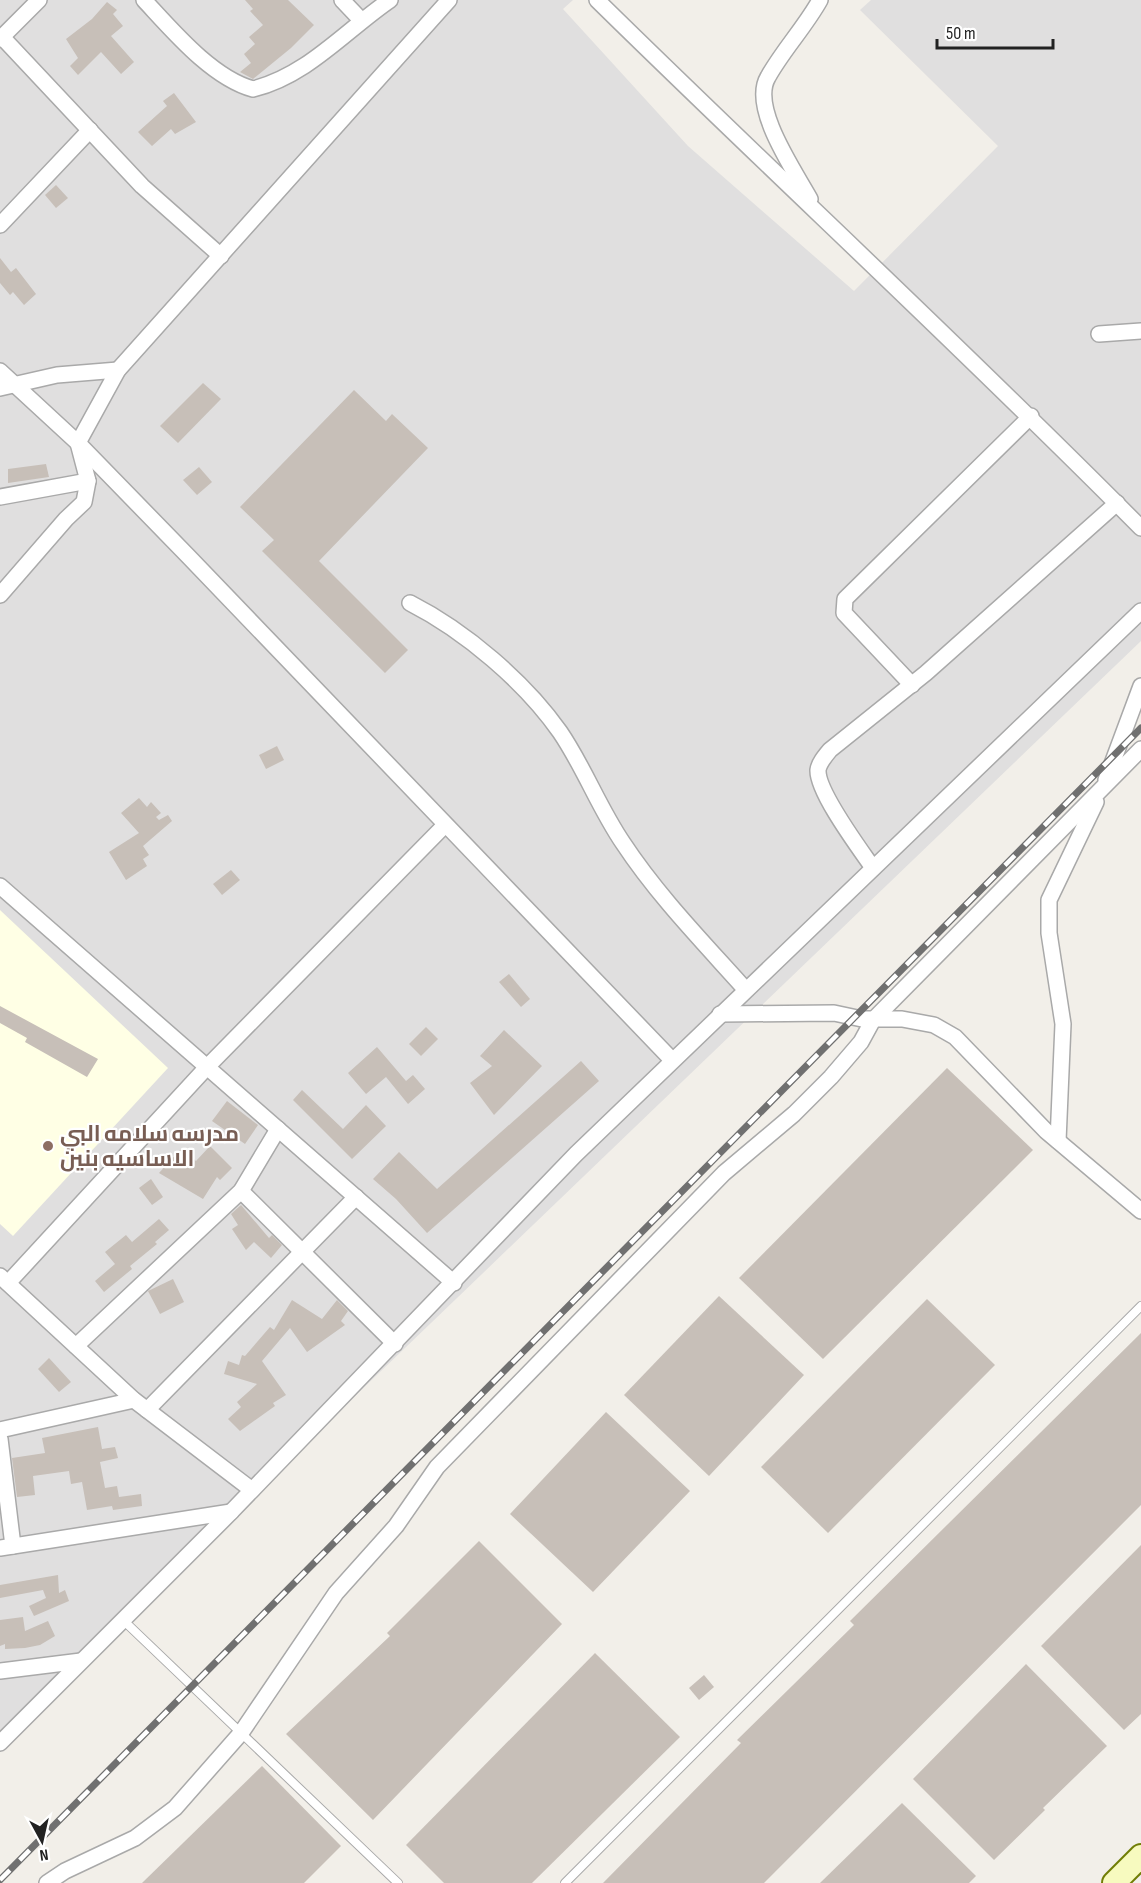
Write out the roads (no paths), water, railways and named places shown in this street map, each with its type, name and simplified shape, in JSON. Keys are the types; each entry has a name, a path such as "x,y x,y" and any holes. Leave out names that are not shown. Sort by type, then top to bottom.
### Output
{"main road":[{"path":"1114,1883 1141,1856"}],"street":[{"path":"39,0 1,38 142,186 221,256"},
{"path":"144,0 190,49 237,82 254,89 312,61 361,20 390,0"},
{"path":"342,0 361,20"},
{"path":"0,595 66,519 84,502 88,481 78,443 118,370 449,0"},
{"path":"597,0 718,120 1031,416 1141,528"},
{"path":"817,212 769,123 763,108 762,92 768,76 820,0"},
{"path":"0,225 90,130"},
{"path":"1099,334 1141,331"},
{"path":"8,387 57,375 118,370"},
{"path":"0,371 8,387 78,443 672,1060"},
{"path":"912,685 844,613 844,599 1031,416"},
{"path":"0,497 88,481"},
{"path":"873,868 821,786 818,770 830,750 912,685 1117,503"},
{"path":"411,603 463,633 544,711 561,734 597,801 623,843 654,885 745,989"},
{"path":"0,1743 231,1512 576,1154 745,989 1141,611"},
{"path":"1058,1141 1063,1024 1048,933 1049,900 1103,788 1141,686"},
{"path":"47,1883 65,1871 135,1838 175,1808 241,1733 336,1593 396,1526 437,1467 724,1173 794,1114 831,1077 861,1042 873,1020 1141,749"},
{"path":"252,1490 134,1400 4,1279 207,1067 445,825"},
{"path":"0,886 454,1283"},
{"path":"720,1014 818,1012 873,1020 918,1021 934,1025 955,1037 1058,1141 1141,1211"},
{"path":"76,1346 241,1191 278,1129"},
{"path":"241,1191 395,1344"},
{"path":"147,1410 356,1197"},
{"path":"0,1430 134,1400"},
{"path":"0,1439 7,1547 231,1512"},
{"path":"0,1671 81,1661"}],"lane":[{"path":"565,1883 1141,1306"},
{"path":"122,1619 398,1883"}],"railway":[{"path":"0,1880 1141,728"}],"place":[{"name":"مدرسه سلامه البي الاساسيه بنين","path":"48,1146"}]}
